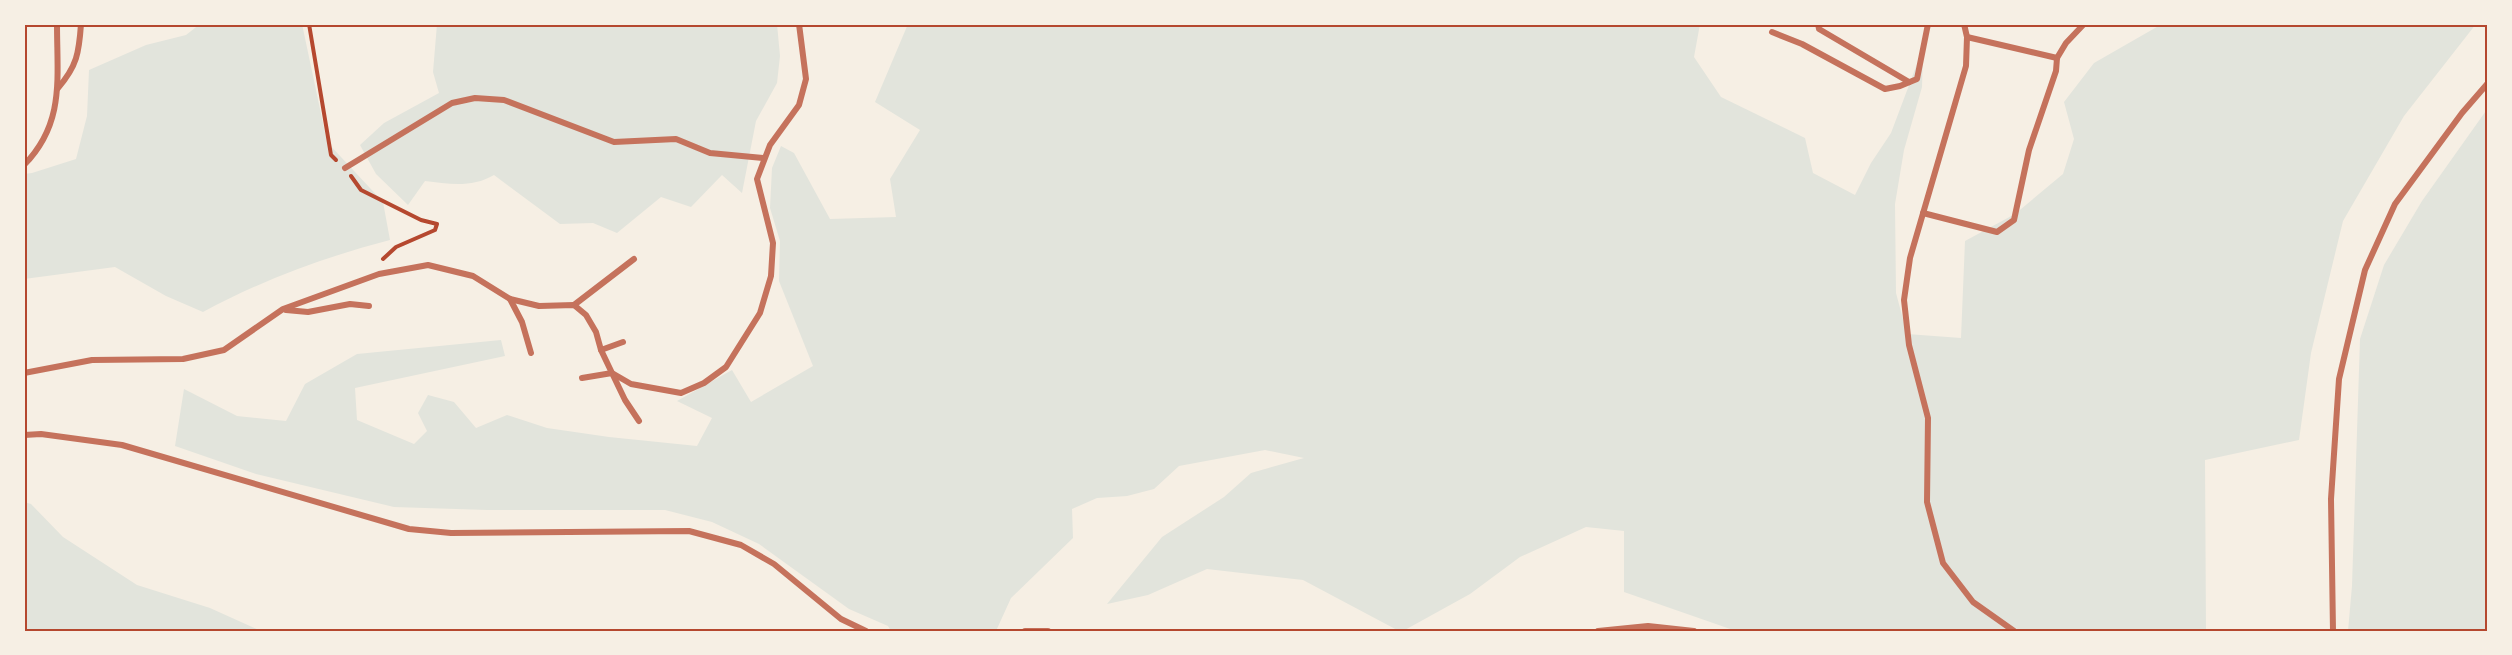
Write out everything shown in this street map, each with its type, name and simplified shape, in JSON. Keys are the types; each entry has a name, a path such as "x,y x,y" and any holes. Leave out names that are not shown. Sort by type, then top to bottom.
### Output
{"street":[{"path":"24,165 35,154 54,117 57,89 57,24"},
{"path":"57,89 72,72 80,45 81,24"},
{"path":"582,378 612,373 631,384 681,393 704,383 726,367 740,347 760,313 771,276 773,243 757,179 763,158 770,145 799,105 806,79 799,24"},
{"path":"1818,24 1820,29 1909,82"},
{"path":"1772,32 1802,44 1885,89 1900,87 1917,79 1928,24"},
{"path":"1964,24 1967,37 1965,66 1910,258 1904,300 1909,345 1928,418 1927,502 1943,563 1973,602 2014,631"},
{"path":"1923,213 1997,232 2014,220 2029,150 2056,71 2057,58 2066,43 2084,24"},
{"path":"1967,37 2057,58"},
{"path":"2333,631 2331,499 2338,378 2362,279 2395,204 2462,113 2488,83"},
{"path":"345,168 452,103 475,98 504,99 614,141 676,139 710,153 763,158"},
{"path":"24,374 92,360 183,359 224,350 283,309 379,274 428,265 473,276 510,299 539,306 574,305 634,259"},
{"path":"510,299 522,322 531,353"},
{"path":"283,309 308,312 350,304 369,306"},
{"path":"574,305 586,315 596,332 601,350 625,400 639,421"},
{"path":"601,350 624,342"},
{"path":"24,435 41,434 122,445 409,529 452,533 689,531 741,545 774,564 841,619 866,631"},
{"path":"1599,631 1648,626 1694,631"},
{"path":"1025,631 1048,631"}],"shaded area":[{"path":"200,24 302,24 327,142 383,202 390,240 294,270 203,312 166,296 115,267 24,279 24,174 76,159 87,116 89,70 146,45 186,35"},
{"path":"437,24 777,24 780,56 777,83 756,121 742,193 722,175 691,207 661,197 617,233 593,223 560,224 494,175 469,183 425,181 408,205 376,174 360,145 384,123 439,93 433,72"},
{"path":"908,24 1700,24 1694,57 1721,97 1805,138 1813,173 1855,195 1871,163 1891,133 1923,48 1922,87 1904,150 1895,204 1896,293 1907,334 1961,338 1965,241 2015,214 2063,174 2074,139 2064,102 2094,63 2162,24 2476,24 2404,116 2343,221 2311,353 2299,440 2205,460 2206,631 1736,631 1624,592 1624,531 1586,527 1520,557 1470,594 1403,631 1399,631 1303,580 1207,569 1148,595 1107,604 1162,537 1224,497 1251,473 1304,458 1265,450 1179,466 1154,489 1127,496 1097,498 1072,509 1073,538 1011,598 996,631 891,631 888,626 849,609 759,544 712,522 665,510 487,510 394,507 256,474 175,446 184,389 237,416 286,421 305,384 357,354 501,340 505,356 355,388 357,420 414,444 427,431 418,413 428,395 454,402 476,428 507,415 547,428 697,446 712,418 677,401 732,370 751,402 813,366 779,281 780,241 770,208 772,168 781,146 794,153 830,219 896,217 890,179 920,130 875,102"},
{"path":"2488,108 2488,631 2348,631 2352,586 2360,339 2384,265 2422,201"},
{"path":"24,502 31,504 63,537 137,585 210,608 261,631 24,631"}]}
